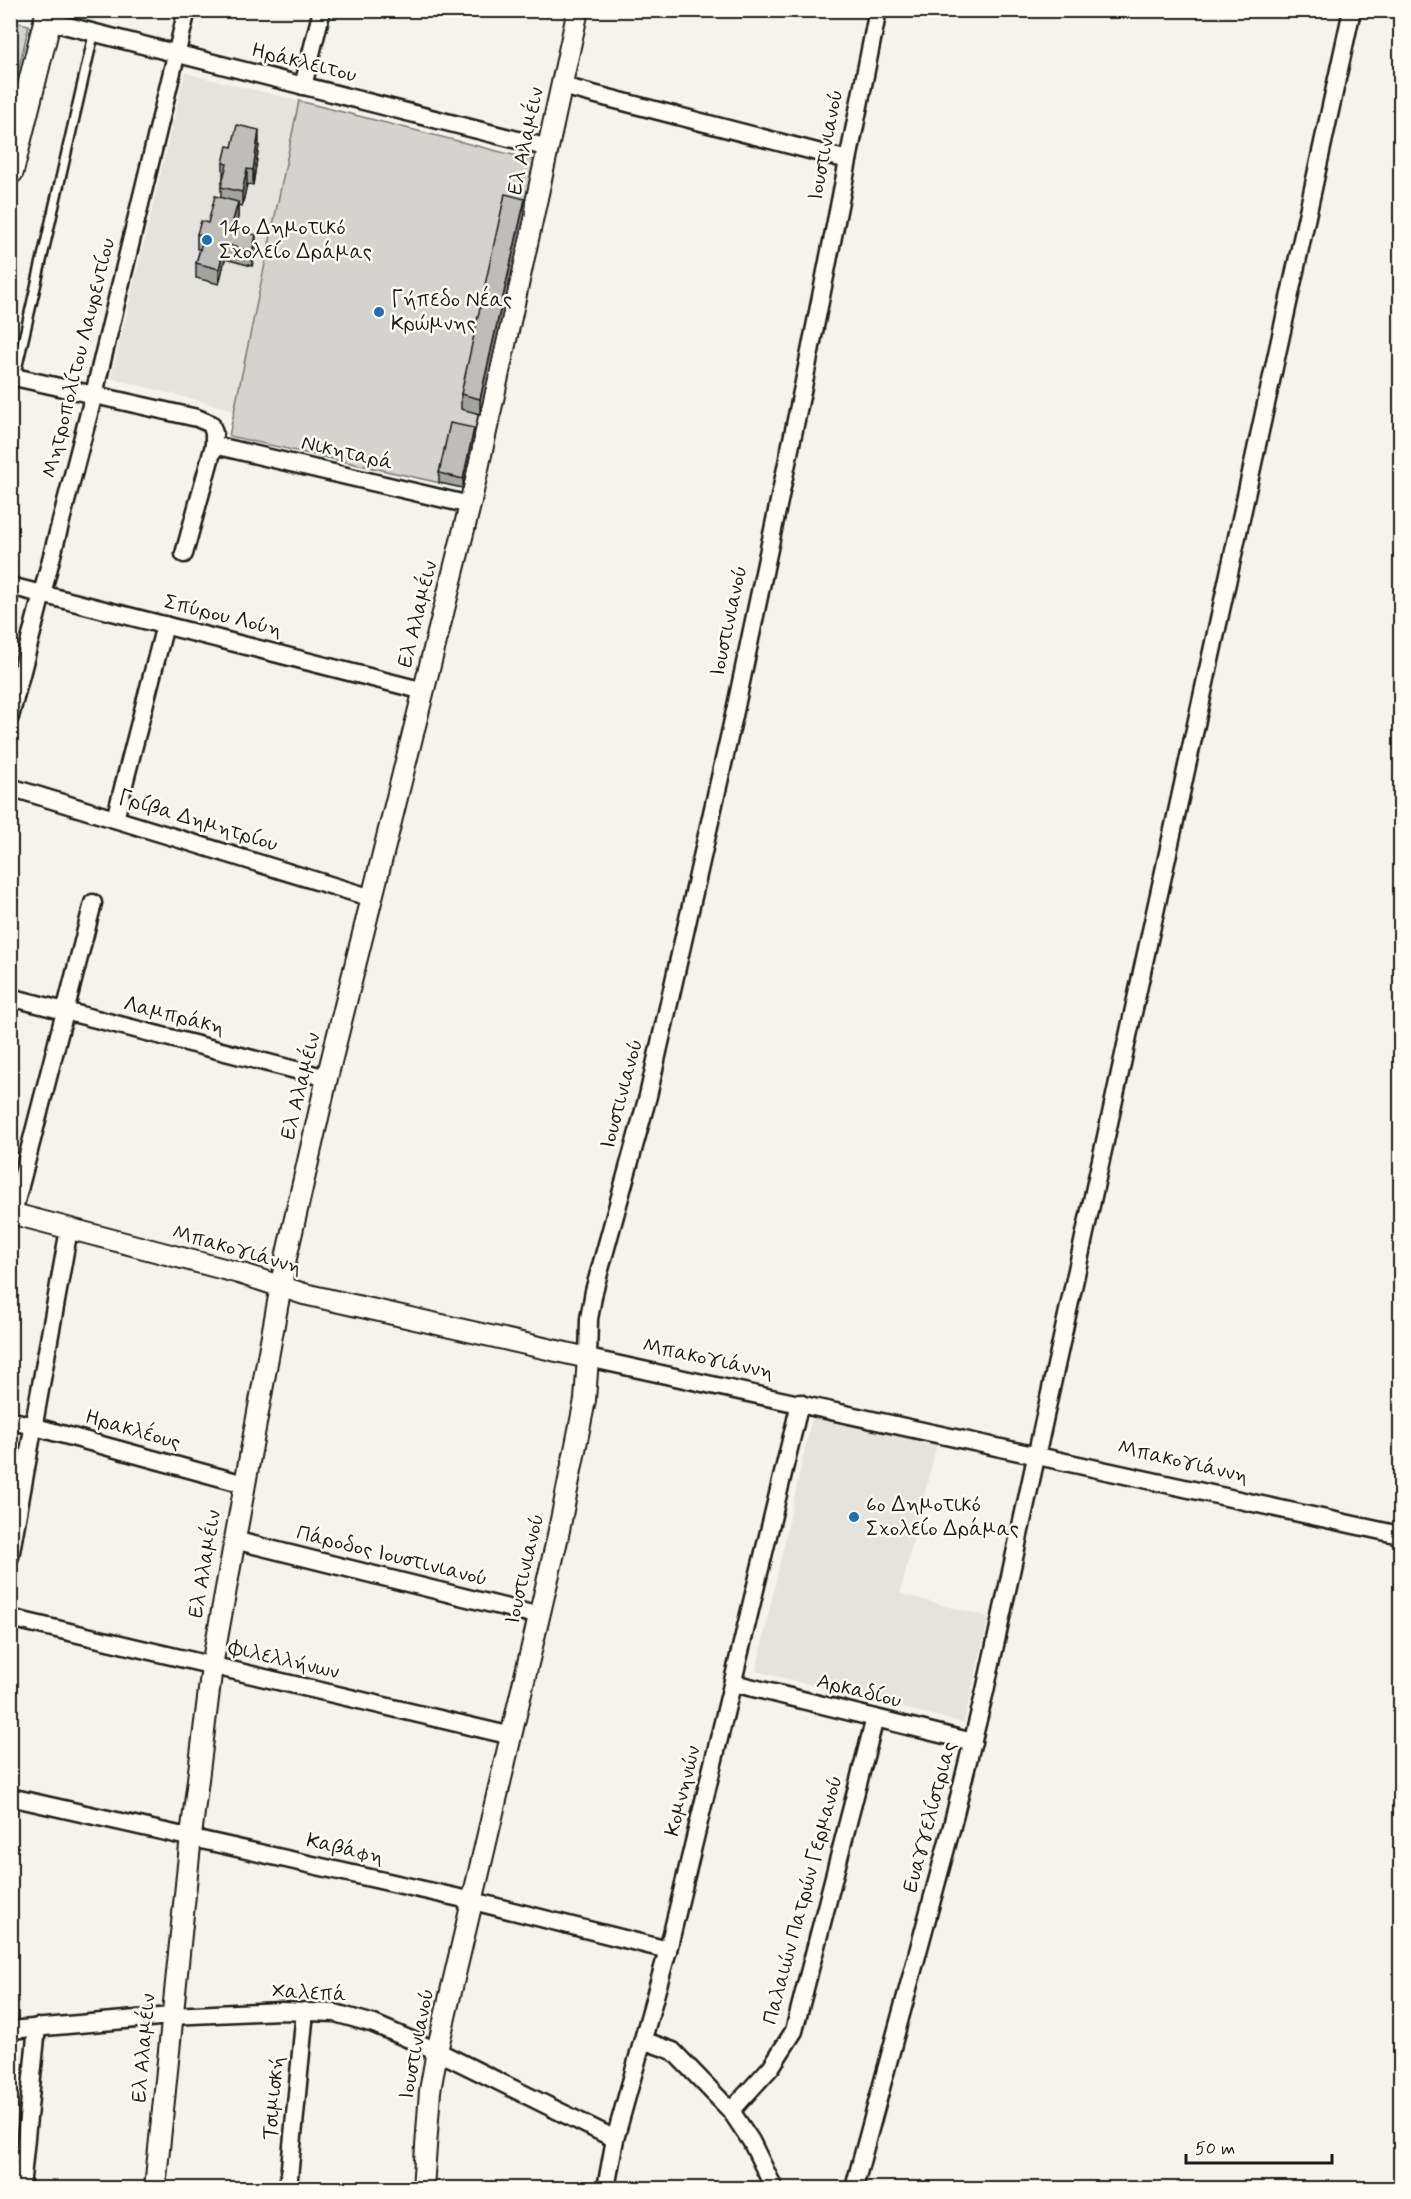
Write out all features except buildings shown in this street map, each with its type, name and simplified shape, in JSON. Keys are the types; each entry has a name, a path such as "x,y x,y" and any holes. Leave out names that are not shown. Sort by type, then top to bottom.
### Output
{"main road":[{"path":"10,171 49,16"}],"street":[{"name":"Μητροπολίτου Λαυρεντίου","path":"10,717 94,394 187,10"},
{"path":"303,87 322,10"},
{"name":"Ελ Αλαμέιν","path":"155,2188 171,2016 212,1666 280,1287 327,1078 470,505 578,10"},
{"name":"Ιουστινιανού","path":"423,2188 430,2091 437,2051 540,1617 585,1400 588,1319 657,1058 735,711 804,382 878,10"},
{"name":"Ευαγγελίστριας","path":"854,2188 973,1742 1353,10"},
{"name":"Ηράκλειτου","path":"49,16 94,33 549,148"},
{"path":"562,86 848,160"},
{"path":"13,376 197,418 211,424 214,445 184,554"},
{"name":"Νικηταρά","path":"214,445 470,505"},
{"name":"Σπύρου Λούη","path":"10,586 424,691"},
{"path":"115,819 165,625"},
{"name":"Γρίβα Δημητρίου","path":"10,787 372,898"},
{"path":"12,1213 93,903"},
{"name":"Λαμπράκη","path":"10,997 327,1078"},
{"name":"Μπακογιάννη","path":"12,1213 239,1273 280,1287 588,1358 1401,1535"},
{"path":"10,1557 69,1229"},
{"name":"Κομνηνών","path":"606,2188 615,2139 645,2041 668,1950 800,1403"},
{"name":"Ηρακλέους","path":"10,1420 244,1484"},
{"name":"Πάροδος Ιουστινιανού","path":"234,1540 540,1617"},
{"name":"Φιλελλήνων","path":"10,1618 512,1736"},
{"name":"Αρκαδίου","path":"733,1683 973,1742"},
{"name":"Παλαιών Πατρών Γερμανού","path":"732,2111 771,2067 794,2031 874,1718"},
{"name":"Καβάφη","path":"10,1797 473,1901 668,1950"},
{"name":"Χαλεπά","path":"10,2030 171,2016 305,2011 335,2013 360,2019 437,2051 615,2139"},
{"name":"Τσιμισκή","path":"288,2188 305,2011"},
{"path":"21,2188 36,2027"},
{"path":"645,2041 673,2052 732,2111 751,2141 774,2188"}],"lane":[{"path":"13,376 94,33"}],"shaded area":[{"path":"10,21 29,25 11,101"},
{"name":"14ο Δημοτικό Σχολείο Δράμας","path":"185,73 299,101 234,410 111,378"},
{"name":"Γήπεδο Νέας Κρώμνης","path":"299,101 537,161 463,488 229,436"},
{"name":"6o Δημοτικό Σχολείο Δράμας","path":"813,1413 938,1439 900,1594 989,1617 964,1723 756,1671"}],"place":[{"name":"14ο Δημοτικό Σχολείο Δράμας","path":"207,240"},
{"name":"Γήπεδο Νέας Κρώμνης","path":"379,312"},
{"name":"6o Δημοτικό Σχολείο Δράμας","path":"854,1517"}]}
